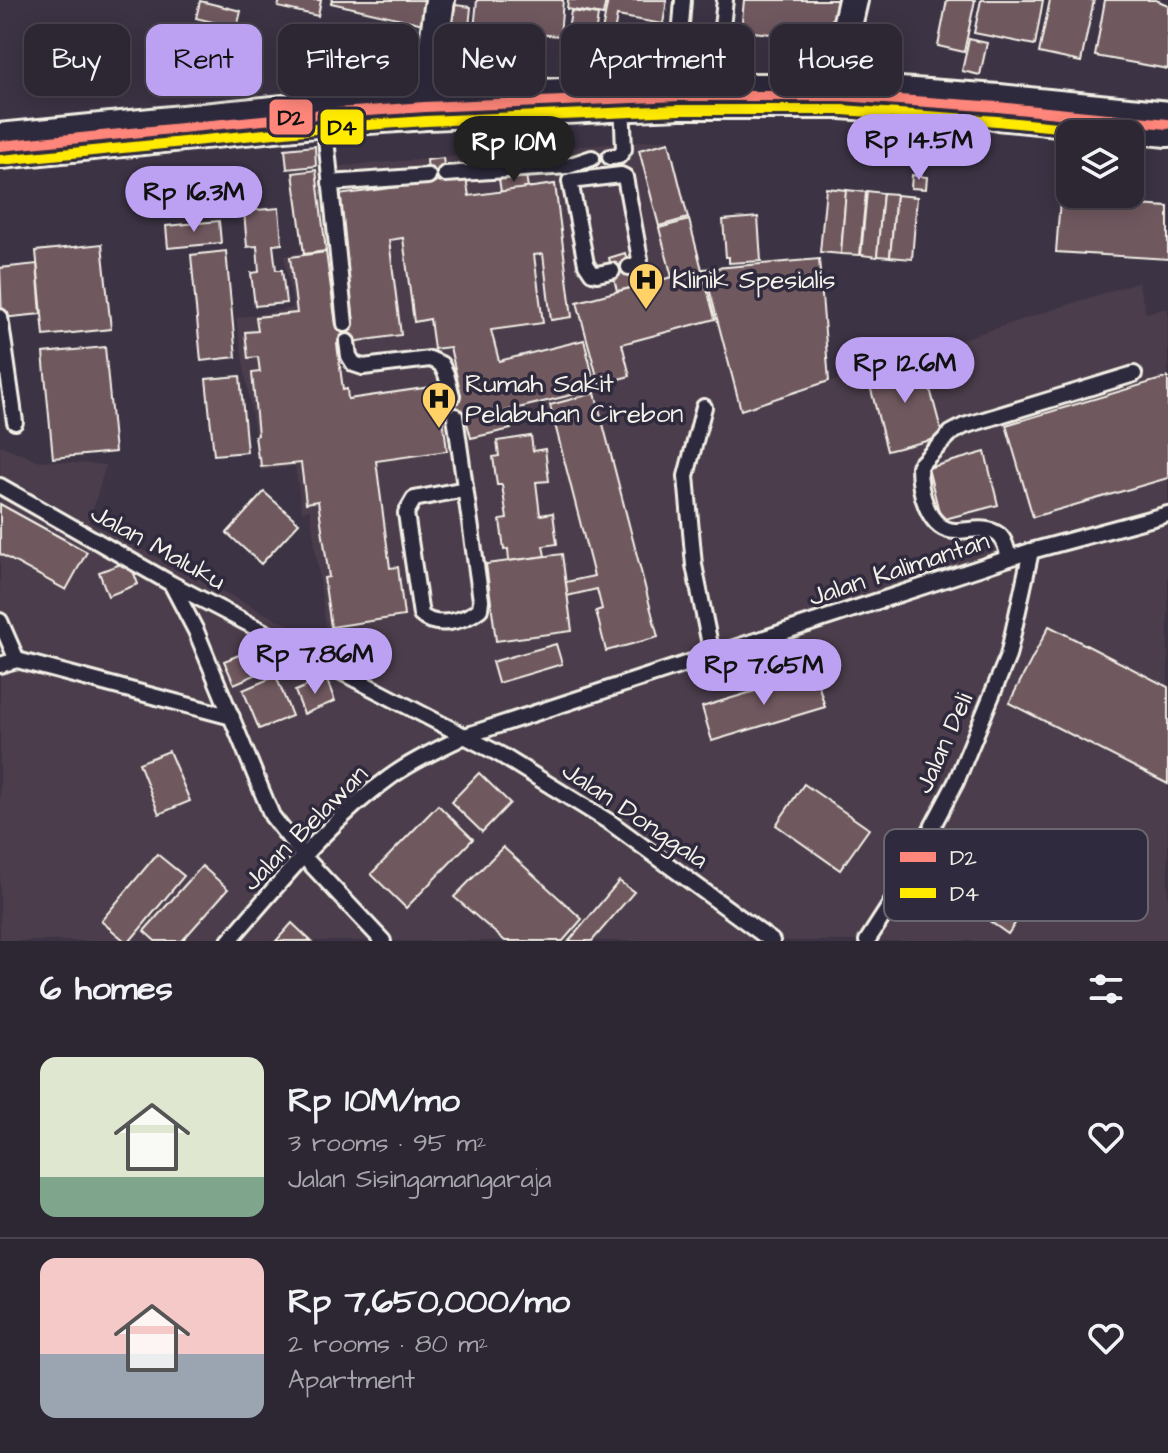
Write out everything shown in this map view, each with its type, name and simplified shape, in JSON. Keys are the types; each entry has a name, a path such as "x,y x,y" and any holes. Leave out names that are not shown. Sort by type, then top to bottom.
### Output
{"highway":[{"path":"0,146 324,114 697,96"},
{"path":"842,96 971,104 1168,124"}],"street":[{"path":"425,107 440,0"},
{"path":"848,24 853,0"}],"lane":[{"path":"681,24 683,0"},
{"path":"718,24 725,0"},
{"path":"610,157 619,156 624,149 622,98"},
{"path":"324,114 345,324"},
{"path":"569,173 592,158"},
{"path":"569,173 586,264 592,273 612,271"},
{"path":"445,174 569,173 625,177 640,259 635,266 629,267"},
{"path":"330,183 428,176"},
{"path":"0,317 15,422"},
{"path":"347,342 354,364 363,367 430,359 441,364 452,396"},
{"path":"1009,558 1006,545 998,534 982,529 951,532 933,520 919,484 919,466 951,433 964,426 1134,374"},
{"path":"704,407 686,476 694,565 712,655"},
{"path":"455,416 481,600 480,609 471,617 438,623 428,621 421,615 406,513 414,499 465,489"},
{"name":"Jalan Maluku","path":"0,486 172,584 465,736"},
{"name":"Jalan Kalimantan","path":"465,736 1031,551 1168,514"},
{"name":"Jalan Deli","path":"931,829 949,795 1008,656 1031,551"},
{"path":"172,584 196,631 272,816 304,857 383,941"},
{"path":"0,621 17,660"},
{"path":"0,665 17,660 232,717"},
{"name":"Jalan Belawan","path":"229,941 355,804 391,776 465,736"},
{"name":"Jalan Donggala","path":"465,736 611,823 772,941"},
{"name":"Jalan Deli","path":"867,941 884,915"}],"shaded area":[{"path":"669,139 741,411 1138,282 1146,313 1168,308 1168,941 0,941 0,445 36,460 106,465 89,522 328,643 310,510 302,511 295,466 261,471 236,318 293,308 284,256 302,252 292,170"}],"building":[{"path":"280,0 321,0 318,16 278,7"},
{"path":"332,0 434,0 428,25 331,3"},
{"path":"477,0 563,0 560,36 545,35 545,24 475,24"},
{"path":"568,0 606,0 603,15 567,9"},
{"path":"608,0 667,0 663,24 617,16 616,24 603,24"},
{"path":"744,0 839,0 837,24 770,24 770,34 754,32 754,24 742,24"},
{"path":"947,0 975,0 964,52 938,46"},
{"path":"981,0 1043,0 1035,45 974,33"},
{"path":"1050,0 1094,0 1081,62 1039,53"},
{"path":"1105,0 1156,0 1168,5 1168,69 1095,56"},
{"path":"200,1 241,11 238,24 221,24 196,18"},
{"path":"448,4 471,7 469,24 445,24"},
{"path":"571,11 598,15 597,24 569,24"},
{"path":"969,39 987,43 980,75 962,71"},
{"path":"669,142 688,218 659,226 639,150"},
{"path":"315,146 316,166 287,169 285,149"},
{"path":"443,158 446,180 429,183 427,160"},
{"path":"316,170 326,251 304,254 293,173"},
{"path":"526,175 528,188 501,192 499,179"},
{"path":"912,175 927,177 926,189 911,188"},
{"path":"466,178 469,196 555,184 572,317 551,320 543,254 534,255 543,323 491,330 499,361 584,340 596,389 506,411 511,429 471,438 465,415 443,417 447,451 376,461 390,568 398,567 404,616 331,627 324,578 329,577 318,501 306,503 301,463 261,467 258,458 252,373 260,372 258,357 248,358 245,332 258,331 256,317 297,313 290,257 326,252 336,325 354,323 338,195","holes":["403,238 414,322 430,319 434,349 450,347 461,395 440,397 438,386 348,399 347,389 343,390 337,344 401,335 389,240"]},
{"path":"826,188 846,190 841,254 820,252"},
{"path":"846,190 866,192 860,255 841,254"},
{"path":"867,191 883,193 877,257 861,255"},
{"path":"883,193 896,194 890,257 877,256"},
{"path":"896,195 917,197 912,259 890,257"},
{"path":"1168,207 1168,259 1056,252 1059,208"},
{"path":"279,208 282,244 273,245 276,270 282,270 286,303 255,306 251,273 259,272 257,246 247,247 244,211"},
{"path":"758,217 761,261 729,263 723,220"},
{"name":"Klinik Spesialis","path":"689,220 715,319 622,344 630,376 599,384 577,302 672,277 659,228"},
{"path":"219,221 221,243 168,248 166,226"},
{"path":"102,244 111,329 44,336 36,251"},
{"path":"226,251 236,357 201,361 191,255"},
{"path":"625,253 634,287 617,291 609,258"},
{"path":"819,259 829,381 741,410 704,269"},
{"path":"37,264 41,314 2,318 0,268"},
{"path":"105,347 115,452 53,458 43,353"},
{"path":"922,359 943,437 887,451 867,374"},
{"path":"240,376 247,452 214,455 206,379"},
{"path":"1168,377 1168,478 1033,517 1006,425"},
{"path":"595,393 658,637 606,651 596,611 602,609 597,589 567,596 566,582 594,576 550,405"},
{"path":"531,436 533,451 545,449 549,481 536,482 540,515 553,513 557,544 543,546 545,556 509,561 508,549 504,550 500,520 507,519 502,485 497,485 493,457 499,456 497,441"},
{"path":"985,452 998,505 941,520 928,468"},
{"path":"264,492 299,523 261,564 227,533"},
{"path":"0,504 87,552 66,590 0,554"},
{"path":"562,554 572,631 496,641 486,564"},
{"path":"129,561 138,584 108,596 99,572"},
{"path":"1049,626 1168,687 1168,784 1009,703"},
{"path":"556,644 562,664 498,683 492,662"},
{"path":"261,646 271,668 234,684 224,661"},
{"path":"815,673 825,707 712,741 702,707"},
{"path":"276,676 292,716 259,729 243,690"},
{"path":"326,678 335,701 304,714 295,691"},
{"path":"169,751 190,801 159,814 139,763"},
{"path":"479,773 510,803 482,832 451,802"},
{"path":"804,784 869,829 840,870 776,825"},
{"path":"438,805 473,839 406,908 371,874"},
{"path":"503,847 582,919 563,941 505,941 454,897"},
{"path":"157,854 184,876 130,941 125,941 101,921"},
{"path":"202,866 228,889 182,941 155,941 144,931"},
{"path":"619,881 634,892 592,941 569,941"},
{"path":"989,921 1017,921 1008,934"},
{"path":"292,923 311,941 276,941"}],"transit line":[{"name":"D2","path":"0,146 324,114 679,96 842,96 1168,124"},
{"name":"D4","path":"1,160 325,128 679,110 842,110 1056,127"}],"place":[{"name":"Klinik Spesialis","path":"646,311"},
{"name":"Rumah Sakit Pelabuhan Cirebon","path":"439,430"}]}
